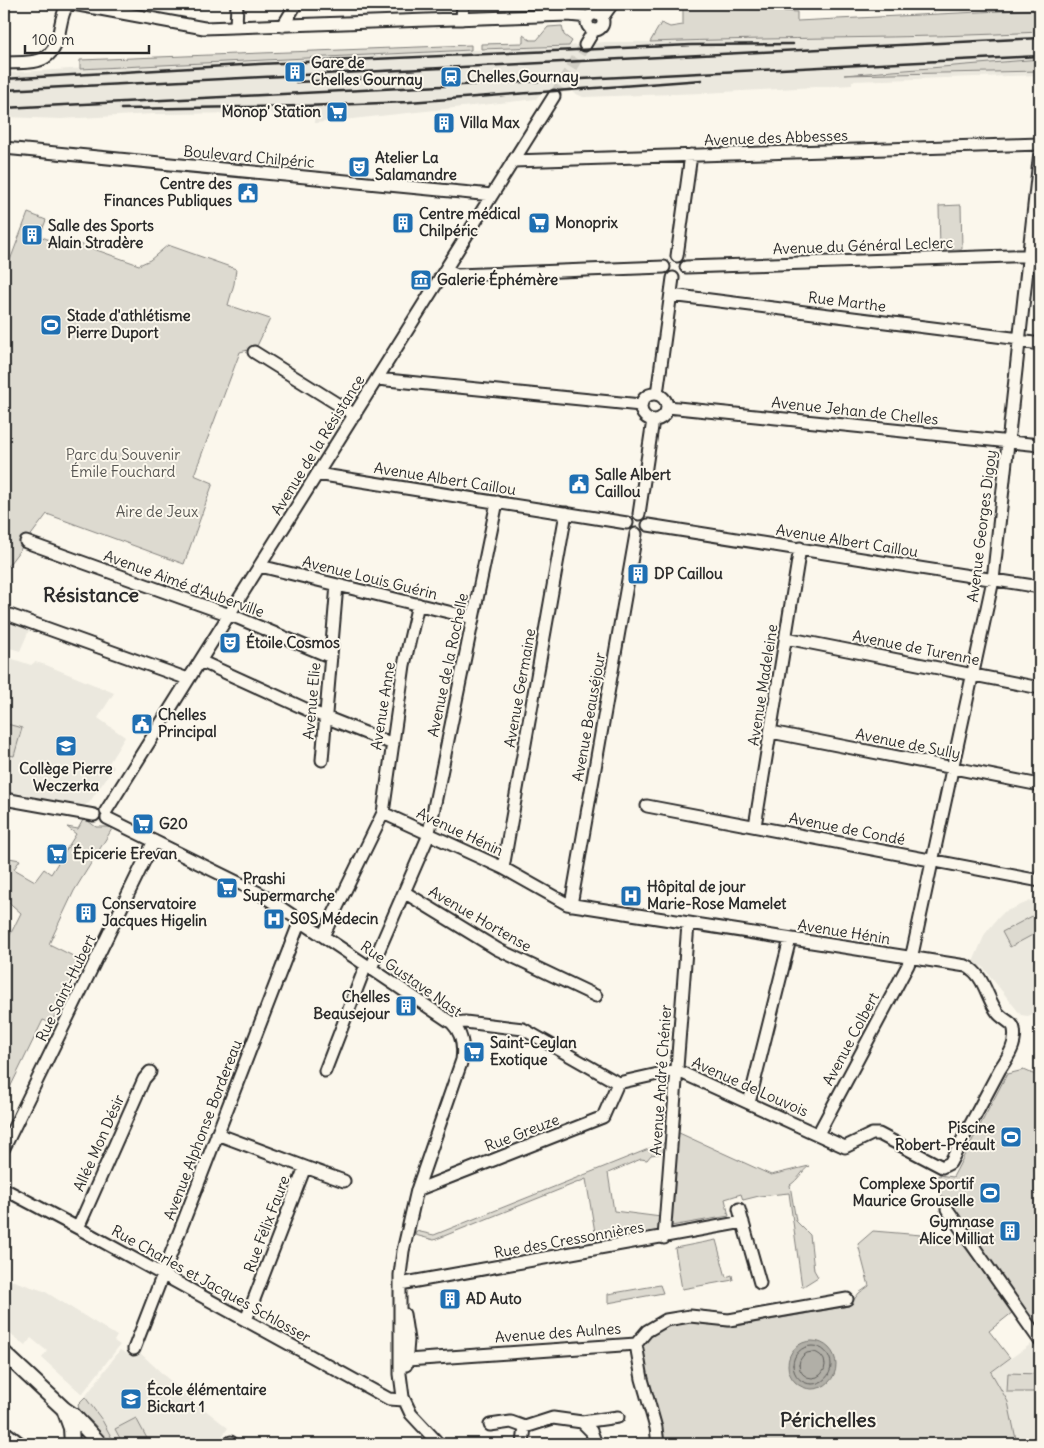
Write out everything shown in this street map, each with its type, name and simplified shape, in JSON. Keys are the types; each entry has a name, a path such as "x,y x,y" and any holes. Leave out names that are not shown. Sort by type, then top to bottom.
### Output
{"main road":[{"path":"4,1353 74,1416 96,1439"},
{"path":"64,1409 70,1424 72,1443"},
{"path":"72,1443 79,1436 96,1439"}],"street":[{"path":"4,63 36,62 53,52 58,40 64,11 67,6 73,4 204,28 568,14 589,17 596,14 602,18"},
{"path":"135,16 136,4"},
{"path":"236,27 237,4"},
{"path":"283,26 296,4"},
{"path":"462,19 463,4"},
{"path":"585,45 594,30 602,25 602,18 612,4"},
{"path":"589,17 588,25 594,30"},
{"name":"Avenue de la Résistance","path":"107,814 188,679 554,96"},
{"name":"Avenue des Abbesses","path":"514,160 1040,144"},
{"name":"Boulevard Chilpéric","path":"4,148 492,195"},
{"name":"Avenue Georges Digoy","path":"911,958 993,580 1020,340 1035,255 1040,151"},
{"path":"677,256 691,156"},
{"name":"Avenue du Général Leclerc","path":"686,267 1035,255"},
{"path":"677,256 684,260 686,267 682,276 673,278 667,274 664,268 668,258 677,256"},
{"path":"445,270 459,274 664,268"},
{"path":"657,394 673,278"},
{"name":"Rue Marthe","path":"671,295 1040,344"},
{"path":"254,352 354,414"},
{"path":"377,379 641,405"},
{"path":"657,394 665,399 668,407 661,418 653,420 643,413 641,405 645,397 657,394"},
{"name":"Avenue Jehan de Chelles","path":"668,407 1040,445"},
{"path":"638,514 653,420"},
{"name":"Avenue Albert Caillou","path":"318,474 627,523"},
{"name":"Avenue de la Rochelle","path":"325,1071 369,966 429,834 497,502"},
{"name":"Avenue Germaine","path":"503,868 566,513"},
{"path":"638,514 644,516 648,524 644,532 636,534 629,530 627,523 630,517 638,514"},
{"name":"Avenue Albert Caillou","path":"648,524 1040,587"},
{"name":"Avenue Beauséjour","path":"571,905 636,534"},
{"name":"Avenue Aimé d'Auberville","path":"26,542 229,614 331,658"},
{"name":"Avenue Madeleine","path":"755,826 800,548"},
{"name":"Avenue Louis Guérin","path":"260,566 473,618"},
{"name":"Avenue Elie","path":"322,760 337,585"},
{"name":"Avenue Anne","path":"323,936 383,813 404,665 418,604"},
{"path":"4,613 188,679"},
{"name":"Avenue de Turenne","path":"786,638 1040,688"},
{"path":"200,661 325,717 393,744"},
{"name":"Avenue de Sully","path":"771,732 1040,785"},
{"path":"4,799 94,815 100,808 107,814"},
{"name":"Avenue de Condé","path":"647,806 1040,881"},
{"name":"Avenue Hénin","path":"383,813 503,868 571,905 971,968 986,987 998,1013 1011,1024 1014,1030 1012,1051 949,1165 942,1167 893,1140"},
{"name":"Rue Gustave Nast","path":"107,814 154,841 259,893 452,1022 461,1038 462,1060 417,1190 403,1251 399,1311 403,1395"},
{"name":"Rue Saint-Hubert","path":"4,1148 154,841"},
{"name":"Avenue Hortense","path":"404,892 497,949 596,996"},
{"name":"Avenue Alphonse Bordereau","path":"134,1349 300,921"},
{"name":"Avenue André Chénier","path":"664,1238 688,924"},
{"path":"749,1103 790,939"},
{"name":"Avenue Colbert","path":"818,1134 911,958"},
{"path":"452,1022 525,1030 618,1082"},
{"name":"Avenue de Louvois","path":"618,1082 676,1070 845,1147 872,1134 882,1135 893,1140"},
{"name":"Allée Mon Désir","path":"78,1228 144,1079 150,1072"},
{"name":"Rue Greuze","path":"417,1190 603,1117 618,1082"},
{"name":"Rue Félix Faure","path":"217,1134 344,1182"},
{"name":"Rue Félix Faure","path":"246,1320 305,1167"},
{"name":"Rue Charles et Jacques Schlosser","path":"4,1189 389,1399 403,1395"},
{"path":"739,1209 760,1283"},
{"path":"947,1209 1040,1341"},
{"name":"Rue des Cressonnières","path":"400,1290 743,1222"},
{"name":"Rue Gustave Nast","path":"400,1290 408,1340 403,1395"},
{"name":"Avenue des Aulnes","path":"407,1360 440,1356 636,1344 647,1331 666,1320 690,1316 729,1320 847,1299"},
{"name":"Rue Gustave Nast","path":"399,1311 403,1333 403,1354 407,1360"},
{"name":"Avenue des Aulnes","path":"408,1340 414,1350 422,1355 440,1356"},
{"path":"636,1344 644,1388 656,1428 658,1444"},
{"path":"403,1395 411,1414 438,1444"},
{"path":"490,1425 511,1422 525,1427 553,1418 582,1422 618,1417"},
{"path":"582,1422 591,1430 596,1444"},
{"path":"523,1444 525,1427"},
{"path":"4,1431 21,1444"}],"shaded area":[{"path":"692,5 797,12 797,21 1040,9 1040,75 852,81 852,85 704,93 583,97 572,92 541,93 536,99 315,123 313,115 273,118 272,113 153,114 61,119 4,117 4,73 171,63 569,46 604,42 649,42 661,23 670,27 683,25 683,8"},
{"path":"4,618 30,628 20,651 10,648 8,652 4,650"},
{"name":"Collège Pierre Weczerka","path":"4,656 31,665 35,662 46,665 114,693 98,718 125,737 109,763 114,767 89,803 82,806 4,792 4,733 9,714 4,712"},
{"path":"1040,897 1040,1010 1028,1016 1021,1015 982,966 979,968 973,962 985,934 1004,912"},
{"path":"4,1278 44,1291 117,1336 114,1341 120,1345 82,1394 42,1358 47,1351 31,1338 25,1346 4,1329"},
{"path":"1031,1344 1040,1357 1040,1444 992,1444 1016,1440 991,1372"},
{"path":"120,1350 135,1358 138,1351 180,1390 228,1428 217,1444 115,1444 102,1420 85,1397"}],"green space":[{"path":"692,5 797,12 797,21 1040,9 1040,32 650,42 661,23 670,27 683,25 683,8"},
{"path":"562,26 564,35 572,41 569,46 481,49 481,44 523,43 523,35 530,40 537,40 548,27"},
{"path":"471,45 471,50 80,69 80,60"},
{"path":"1040,59 1040,71 844,75"},
{"path":"961,205 962,249 940,250 939,206"},
{"name":"Parc du Souvenir Émile Fouchard","path":"28,213 46,220 40,236 59,244 74,242 139,265 150,260 168,245 236,269 228,305 270,319 256,348 240,352 194,475 213,483 184,564 47,514 4,571 4,276"},
{"path":"7,724 22,728 14,756 4,754 4,733"},
{"path":"84,818 96,827 109,827 112,829 74,891 49,944 89,964 81,962 51,1023 43,1020 4,1100 4,947 21,913 4,898 4,857 20,860 14,869 35,881 44,869 51,874 76,834 67,827 78,829"},
{"path":"1040,912 1040,931 1010,947 1002,932"},
{"name":"Complexe Sportif Maurice Grouselle","path":"1024,1070 1040,1077 1040,1336 931,1180 939,1175 953,1177 1007,1074"},
{"path":"677,1132 771,1175 809,1166 790,1185 796,1221 810,1235 814,1270 818,1277 802,1287 789,1193 759,1196 743,1200 741,1194 725,1199 729,1216 671,1226 669,1222"},
{"path":"666,1142 664,1153 651,1155 647,1160 641,1159 608,1173 614,1211 661,1217 659,1230 656,1234 597,1244 586,1179 434,1240 415,1235 416,1231 434,1235"},
{"path":"873,1231 958,1238 1013,1312 989,1331 1010,1358 991,1372 1008,1402 1016,1439 992,1444 664,1444 642,1353 644,1342 649,1336 655,1331 678,1323 698,1322 731,1327 849,1306 859,1293 869,1286 858,1244"},
{"path":"716,1240 726,1277 732,1275 733,1280 682,1289 675,1248"},
{"path":"660,1285 663,1293 608,1303 608,1294"},
{"path":"1008,1373 1040,1374 1040,1392 1007,1392"},
{"path":"85,1397 102,1420 115,1444 108,1444 88,1418 80,1416 78,1404"},
{"path":"136,1418 150,1444 123,1444 115,1429"}],"water":[{"path":"812,1341 821,1343 829,1348 834,1356 836,1365 834,1374 829,1382 821,1387 812,1389 803,1387 795,1382 790,1374 788,1365 790,1356 795,1348 803,1343"}],"tunnel":[{"path":"554,96 585,45"}],"railway":[{"path":"4,90 1040,38"},
{"path":"4,79 259,64 691,45 793,44"},
{"path":"4,108 1040,56"},
{"path":"296,82 379,78"},
{"path":"121,109 409,102 702,80"}],"place":[{"name":"Gare de Chelles Gournay","path":"295,72"},
{"name":"Chelles Gournay","path":"451,77"},
{"name":"Monop' Station","path":"337,112"},
{"name":"Villa Max","path":"444,123"},
{"name":"Atelier La Salamandre","path":"359,167"},
{"name":"Centre des Finances Publiques","path":"248,193"},
{"name":"Centre médical Chilpéric","path":"403,223"},
{"name":"Monoprix","path":"539,223"},
{"name":"Salle des Sports Alain Stradère","path":"32,235"},
{"name":"Galerie Éphémère","path":"421,280"},
{"name":"Stade d'athlétisme Pierre Duport","path":"51,325"},
{"name":"Salle Albert Caillou","path":"579,484"},
{"name":"DP Caillou","path":"638,574"},
{"name":"Étoile Cosmos","path":"230,643"},
{"name":"Chelles Principal","path":"142,724"},
{"name":"Collège Pierre Weczerka","path":"66,746"},
{"name":"G20","path":"143,824"},
{"name":"Épicerie Erevan","path":"57,854"},
{"name":"Prashi Supermarche","path":"227,888"},
{"name":"Hôpital de jour Marie-Rose Mamelet","path":"631,896"},
{"name":"Conservatoire Jacques Higelin","path":"86,913"},
{"name":"SOS Médecin","path":"274,919"},
{"name":"Chelles Beausejour","path":"406,1006"},
{"name":"Saint-Ceylan Exotique","path":"474,1052"},
{"name":"Piscine Robert-Préault","path":"1011,1137"},
{"name":"Complexe Sportif Maurice Grouselle","path":"990,1193"},
{"name":"Gymnase Alice Milliat","path":"1010,1231"},
{"name":"AD Auto","path":"450,1299"},
{"name":"École élémentaire Bickart 1","path":"131,1399"}],"district":[{"name":"Résistance","path":"91,595"},
{"name":"Périchelles","path":"828,1420"}],"park label":[{"name":"Aire de Jeux","path":"157,512"}]}
